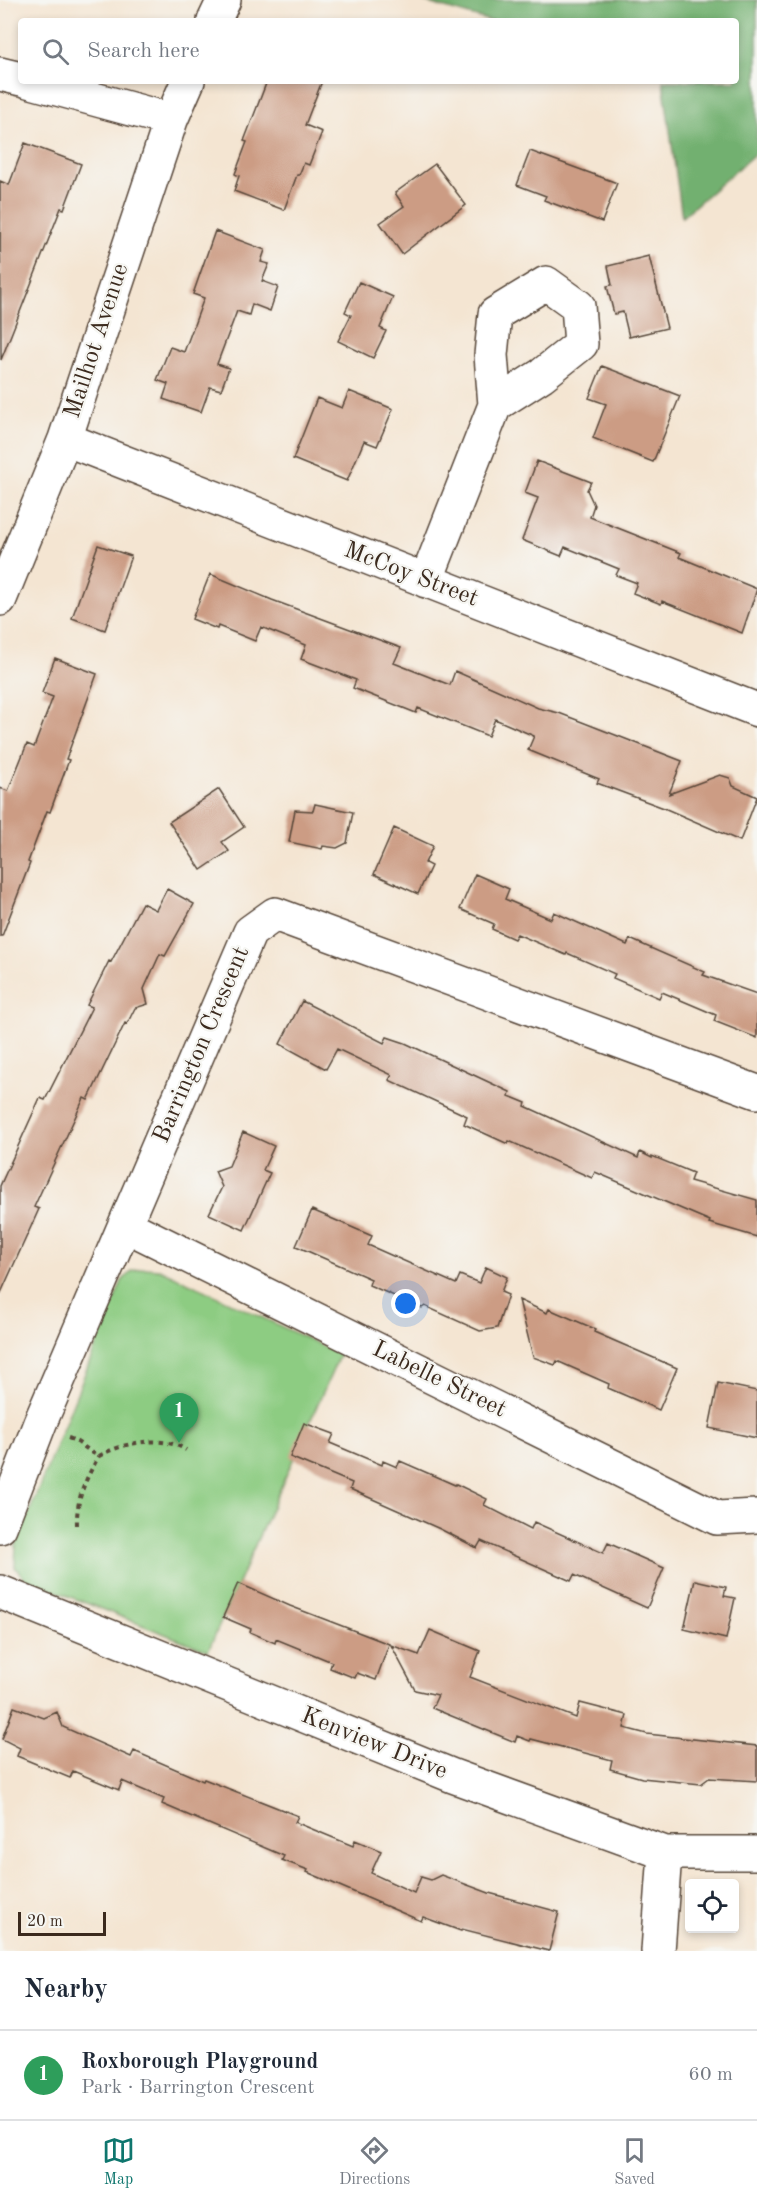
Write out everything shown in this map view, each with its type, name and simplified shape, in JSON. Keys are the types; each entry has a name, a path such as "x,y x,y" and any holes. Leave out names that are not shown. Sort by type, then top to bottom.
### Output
{"street":[{"path":"215,18 224,0"},
{"path":"0,74 18,78"},
{"path":"39,84 171,120"},
{"name":"Mailhot Avenue","path":"0,599 65,439 171,120 187,84"},
{"path":"426,580 495,405"},
{"name":"McCoy Street","path":"65,439 757,710"},
{"name":"Barrington Crescent","path":"0,1527 40,1423 250,932 275,914 757,1092"},
{"name":"Labelle Street","path":"125,1225 717,1518 757,1516"},
{"name":"Kenview Drive","path":"0,1592 453,1776 665,1853 757,1853"},
{"path":"658,1951 665,1853"}],"path":[{"path":"40,1423 79,1441 87,1451 99,1456"},
{"path":"77,1525 76,1512 83,1485 99,1456 110,1449 143,1442 176,1443 186,1450"}],"green space":[{"path":"418,0 757,0 757,152 682,217 663,84 739,84 739,18 480,18"},
{"path":"145,1268 159,1269 340,1354 208,1651 25,1579 15,1567 16,1545 122,1281 132,1271"}],"building":[{"path":"266,84 321,84 305,125 322,132 309,165 304,163 297,175 284,210 234,191 239,176 235,174 247,142 244,141"},
{"path":"25,143 81,164 64,209 61,208 1,360 0,181 9,185"},
{"path":"530,151 617,183 602,222 544,200 546,196 517,185"},
{"path":"435,164 466,205 402,254 380,223 404,206 395,193"},
{"path":"215,231 265,250 261,262 269,264 262,281 278,287 270,311 252,304 249,315 237,311 217,364 229,368 221,390 210,387 201,412 163,399 168,384 157,380 170,347 184,352 204,298 193,294"},
{"path":"649,256 667,328 629,337 623,312 614,314 607,286 612,285 608,266"},
{"path":"359,282 393,297 380,328 386,331 373,358 338,341 351,315 345,312"},
{"path":"602,366 680,396 653,462 593,438 606,404 589,398"},
{"path":"349,391 393,409 377,446 364,441 347,481 293,459 317,398 342,408"},
{"path":"537,461 591,482 587,490 594,505 590,517 681,553 679,557 757,589 742,633 662,601 661,604 633,593 637,583 616,575 619,569 565,547 561,556 522,540 538,498 525,493"},
{"path":"98,545 131,556 105,630 72,618"},
{"path":"210,574 272,600 401,648 394,663 450,685 455,671 538,708 559,713 682,761 669,794 720,775 730,778 733,786 757,797 740,841 664,808 597,783 599,779 528,750 534,736 495,719 488,736 418,708 416,713 353,688 356,680 301,659 306,645 261,627 255,641 218,626 217,629 192,619"},
{"path":"55,658 97,674 66,759 69,760 50,812 47,811 28,862 30,863 2,936 0,936 0,788 8,791 27,744 34,747 53,697 42,693"},
{"path":"219,789 244,827 222,842 229,851 201,870 169,822"},
{"path":"315,804 353,812 347,843 337,848 323,846 322,849 289,842 295,810 313,811"},
{"path":"394,828 433,846 425,863 431,866 418,894 374,874"},
{"path":"475,874 509,889 505,899 551,919 554,912 627,945 630,939 705,972 703,975 757,994 757,1038 714,1021 716,1015 662,992 659,998 613,978 615,974 567,953 566,955 517,934 514,939 492,929 494,924 460,909"},
{"path":"167,889 194,904 165,956 160,954 144,989 148,1004 135,1008 127,1024 125,1023 88,1100 84,1098 34,1207 39,1209 0,1295 0,1186 40,1098 45,1100 92,1007 87,1005 109,961 111,962 142,903 156,910"},
{"path":"302,1001 384,1043 387,1037 405,1043 510,1092 509,1096 526,1103 525,1106 638,1158 640,1152 693,1173 690,1181 757,1200 757,1237 709,1223 710,1221 595,1172 592,1178 509,1141 508,1144 464,1124 467,1116 389,1080 392,1075 337,1049 326,1069 280,1044"},
{"path":"243,1132 274,1146 263,1170 270,1173 244,1230 209,1214 222,1187 215,1171 229,1166"},
{"path":"312,1210 372,1236 368,1245 456,1284 460,1275 479,1283 486,1267 507,1277 501,1292 508,1295 497,1328 480,1331 425,1306 422,1308 369,1285 371,1279 296,1246"},
{"path":"519,1300 547,1313 549,1309 595,1329 594,1332 677,1368 659,1410 608,1388 609,1384 557,1361 555,1365 533,1357"},
{"path":"718,1383 757,1391 757,1438 709,1428"},
{"path":"304,1423 334,1434 330,1443 382,1465 383,1461 397,1467 400,1461 456,1484 487,1499 484,1505 531,1529 534,1522 603,1553 608,1543 664,1568 647,1608 574,1575 571,1581 481,1541 477,1548 350,1489 352,1483 290,1457"},
{"path":"695,1580 726,1587 724,1596 735,1598 726,1639 684,1629"},
{"path":"238,1583 290,1606 389,1644 376,1680 357,1673 355,1678 330,1668 332,1662 276,1639 275,1643 223,1617"},
{"path":"430,1630 480,1651 470,1677 576,1718 580,1703 627,1715 624,1728 647,1734 757,1746 757,1781 709,1778 701,1784 642,1778 610,1769 612,1760 517,1736 515,1742 432,1708 438,1695 415,1690 391,1645 419,1655"},
{"path":"14,1707 44,1718 57,1712 63,1727 131,1757 134,1751 203,1781 204,1779 298,1816 295,1822 353,1846 355,1840 381,1851 371,1873 414,1893 421,1877 431,1880 441,1875 489,1893 559,1912 549,1951 462,1929 461,1931 423,1917 421,1921 307,1872 308,1870 282,1860 284,1856 162,1804 164,1799 122,1781 119,1790 73,1771 70,1778 17,1756 20,1748 2,1739"}],"place":[{"name":"Roxborough Playground","path":"179,1443"}]}
